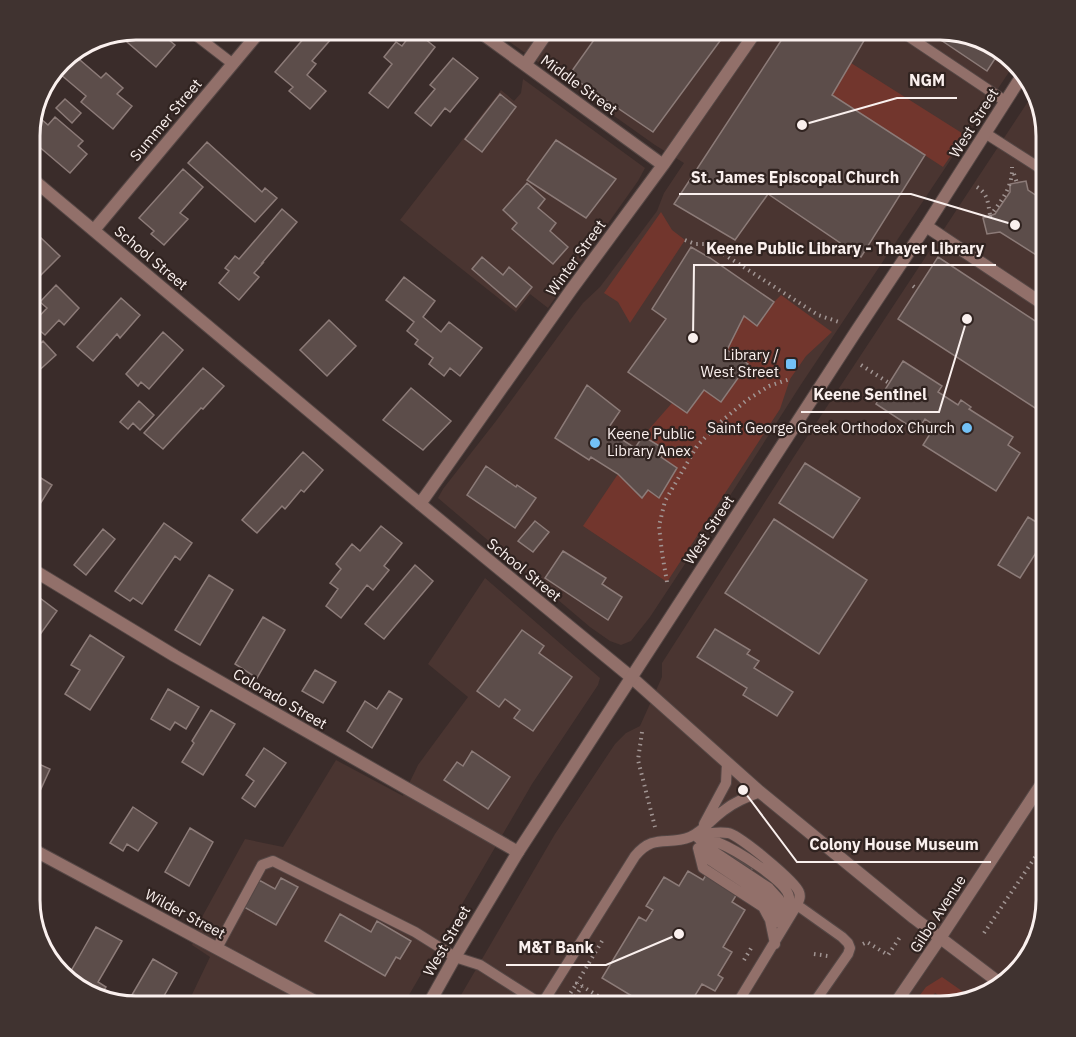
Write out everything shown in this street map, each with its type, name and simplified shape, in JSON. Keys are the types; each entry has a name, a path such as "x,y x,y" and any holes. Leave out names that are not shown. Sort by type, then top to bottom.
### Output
{"street":[{"name":"Summer Street","path":"94,230 252,41"},
{"name":"Middle Street","path":"492,41 663,165"},
{"path":"525,65 541,41"},
{"name":"Winter Street","path":"420,504 749,41"},
{"name":"West Street","path":"433,996 518,852 1018,81"},
{"name":"School Street","path":"41,186 420,504 631,676 760,792 940,938 995,979"},
{"path":"926,226 1036,299"},
{"name":"Colorado Street","path":"41,575 175,656 518,852"},
{"name":"Gilbo Avenue","path":"900,996 1036,792"},
{"name":"Wilder Street","path":"41,854 305,996"}],"lane":[{"path":"203,41 233,64"},
{"path":"915,41 1005,101"},
{"path":"985,133 1036,166"},
{"path":"728,763 726,783 698,832 703,868 763,906 770,920 775,944"},
{"path":"550,996 634,856 640,850 652,842 688,838 731,805 760,792"},
{"path":"698,832 729,833 763,856 799,891 800,897 797,905 742,996"},
{"path":"698,832 713,851 769,888 779,899 782,906 775,944"},
{"path":"216,948 262,865 273,861 415,932 454,957 480,965 528,996"},
{"path":"797,905 848,943 849,951 819,996"}],"path":[{"path":"977,187 986,195 990,216 1008,189 1012,167 1017,183"},
{"path":"685,240 695,244 708,244 818,315 839,322"},
{"path":"861,365 889,383"},
{"path":"667,582 659,526 665,501 697,446 718,424 747,400 769,386 790,380"},
{"path":"642,732 638,760 655,828"},
{"path":"984,933 1036,856"},
{"path":"569,996 607,933"},
{"path":"849,951 867,942 888,955 900,937"},
{"path":"577,983 598,996"},
{"path":"576,996 582,986"}],"shaded area":[{"path":"508,41 946,41 982,50 1010,71 800,386 650,617 631,641 621,645 610,641 590,627 438,498 583,303 600,287 657,211 664,193 684,163"},
{"path":"851,63 965,135 943,167 832,95"},
{"path":"523,79 645,168 548,308 530,294 516,312 400,220 501,90 514,101 521,93"},
{"path":"1028,101 1034,117 1036,136 1036,901 1032,926 1026,943 1003,973 988,984 959,995 460,996 555,834 615,744 626,733 640,726 662,677 662,663 795,455"},
{"path":"661,212 672,230 685,240 630,323 618,302 604,293"},
{"path":"781,295 832,332 806,356 790,379 780,409 667,582 583,526 618,474 641,498 648,490 659,497 677,468 661,457 666,450 643,436 672,403 687,413 704,390 721,402 747,364 727,350 744,316 757,325"},
{"path":"485,578 600,678 598,685 532,784 408,996 191,996 210,957 192,945 202,917 245,839 283,847 336,760 403,796 418,765 468,697 428,664"},
{"path":"942,977 965,993 940,996 935,993 933,996 919,996 926,987"}],"building":[{"path":"126,41 170,41 175,45 156,67"},
{"path":"302,41 329,41 312,61 316,64 307,75 326,91 310,109 289,91 293,87 275,72"},
{"path":"406,41 428,41 435,47 388,108 369,93 392,64 384,57 396,42 402,46"},
{"path":"593,41 720,41 653,132 569,75"},
{"path":"781,41 864,41 832,95 925,155 861,257 768,194 735,240 674,204"},
{"path":"942,41 965,44 982,50 995,58 987,71"},
{"path":"453,58 478,78 450,112 445,108 431,126 415,113 435,89 430,85"},
{"path":"79,59 101,78 106,73 123,88 117,94 132,106 113,129 81,102 86,96 62,76"},
{"path":"500,94 516,107 482,152 465,139"},
{"path":"65,99 81,113 72,123 56,108"},
{"path":"55,117 83,141 78,146 87,154 70,173 41,148 43,120 48,125"},
{"path":"556,140 616,179 586,218 527,180"},
{"path":"207,142 262,192 265,188 277,198 255,222 188,163"},
{"path":"183,169 203,187 180,213 188,219 164,245 151,234 154,231 139,218"},
{"path":"1026,181 1028,190 1036,195 1036,255 1000,232 987,234 983,218 995,214 1010,192 1010,184"},
{"path":"527,183 545,199 538,208 556,223 550,231 568,247 553,264 512,229 517,223 503,210"},
{"path":"282,209 297,222 254,273 259,277 239,300 219,283 229,271 225,268 235,256 239,259"},
{"path":"41,238 60,256 41,275"},
{"path":"691,247 774,302 757,326 744,316 727,350 748,364 721,402 704,390 687,413 628,372 666,319 652,309"},
{"path":"482,257 503,275 509,267 532,287 516,307 472,269"},
{"path":"938,257 1036,321 1036,409 898,319"},
{"path":"404,277 435,301 423,317 441,332 449,322 482,348 460,376 450,368 444,376 429,364 433,358 415,344 418,340 407,331 414,322 386,300"},
{"path":"56,285 79,308 64,325 59,320 45,335 41,332 41,314 47,308 41,301"},
{"path":"121,298 140,315 120,338 117,334 93,361 77,347"},
{"path":"329,320 356,346 327,376 300,350"},
{"path":"163,332 183,350 149,389 141,382 138,386 126,374"},
{"path":"43,341 56,355 41,369 41,343"},
{"name":"Saint George Greek Orthodox Church","path":"903,361 942,386 938,392 958,405 961,400 971,407 969,409 1013,437 1008,445 1020,453 996,491 923,445 935,426 925,419 917,431 876,404"},
{"path":"203,368 224,386 163,449 144,433"},
{"name":"Keene Public Library Anex","path":"587,385 620,411 607,430 635,448 643,436 666,450 661,457 677,468 659,498 648,490 642,498 618,474 591,457 589,460 555,438"},
{"path":"411,388 451,421 423,450 383,420"},
{"path":"139,401 154,415 140,430 133,423 128,429 120,422"},
{"path":"303,452 323,470 304,492 301,490 285,509 282,506 257,533 242,520"},
{"path":"805,463 860,498 833,538 779,503"},
{"path":"486,466 536,498 515,528 467,495"},
{"path":"41,478 52,485 41,502"},
{"path":"1028,517 1036,522 1036,553 1020,578 998,565"},
{"path":"774,519 867,580 819,654 725,593"},
{"path":"535,521 549,532 533,552 518,541"},
{"path":"164,523 192,543 180,560 175,556 142,604 133,598 130,601 115,591"},
{"path":"381,526 402,543 384,566 389,570 373,590 367,585 341,618 326,606 338,589 330,583 341,569 336,564 352,544 360,551"},
{"path":"103,529 115,539 86,575 74,565"},
{"path":"563,551 606,578 602,584 622,597 608,620 545,578"},
{"path":"415,565 433,581 384,639 365,624"},
{"path":"209,575 233,590 200,645 175,630"},
{"path":"41,599 57,611 41,633"},
{"path":"263,617 285,630 257,678 235,664"},
{"path":"715,629 750,650 747,654 759,661 754,668 793,692 777,716 743,695 747,688 697,657"},
{"path":"522,630 544,646 539,653 572,677 533,731 514,718 520,710 505,699 499,707 477,691"},
{"path":"90,635 124,657 90,710 65,694 80,670 71,665"},
{"path":"315,670 336,682 323,703 302,691"},
{"path":"168,689 199,707 186,729 175,722 170,730 151,719"},
{"path":"389,691 402,699 372,748 347,731 365,701 377,709"},
{"path":"211,710 235,724 203,775 182,762"},
{"path":"264,748 286,763 255,807 242,798 254,781 246,775"},
{"path":"472,751 510,777 488,809 444,780 457,762 463,766"},
{"path":"41,765 50,769 41,789"},
{"path":"133,807 157,823 138,851 127,844 123,851 110,843"},
{"path":"190,828 213,842 189,886 165,872"},
{"path":"724,846 755,864 732,902 745,910 723,947 732,952 718,975 723,978 715,991 702,984 695,996 632,996 602,978 639,917 646,921 653,910 646,906 664,877 679,886 688,871 703,880"},
{"path":"281,878 298,887 276,925 244,907 259,880 275,889"},
{"path":"340,914 371,932 377,921 411,941 400,959 396,957 385,976 325,941"},
{"path":"96,927 122,941 98,982 106,987 104,990 94,987 71,971"},
{"path":"153,959 177,973 164,996 131,996"}],"place":[{"name":"NGM","path":"802,125"},
{"name":"St. James Episcopal Church","path":"1015,225"},
{"name":"Keene Sentinel","path":"967,319"},
{"name":"Keene Public Library - Thayer Library","path":"693,338"},
{"name":"Library / West Street","path":"791,364"},
{"name":"Saint George Greek Orthodox Church","path":"967,428"},
{"name":"Keene Public Library Anex","path":"595,443"},
{"name":"Colony House Museum","path":"743,790"},
{"name":"M&T Bank","path":"679,934"}]}
